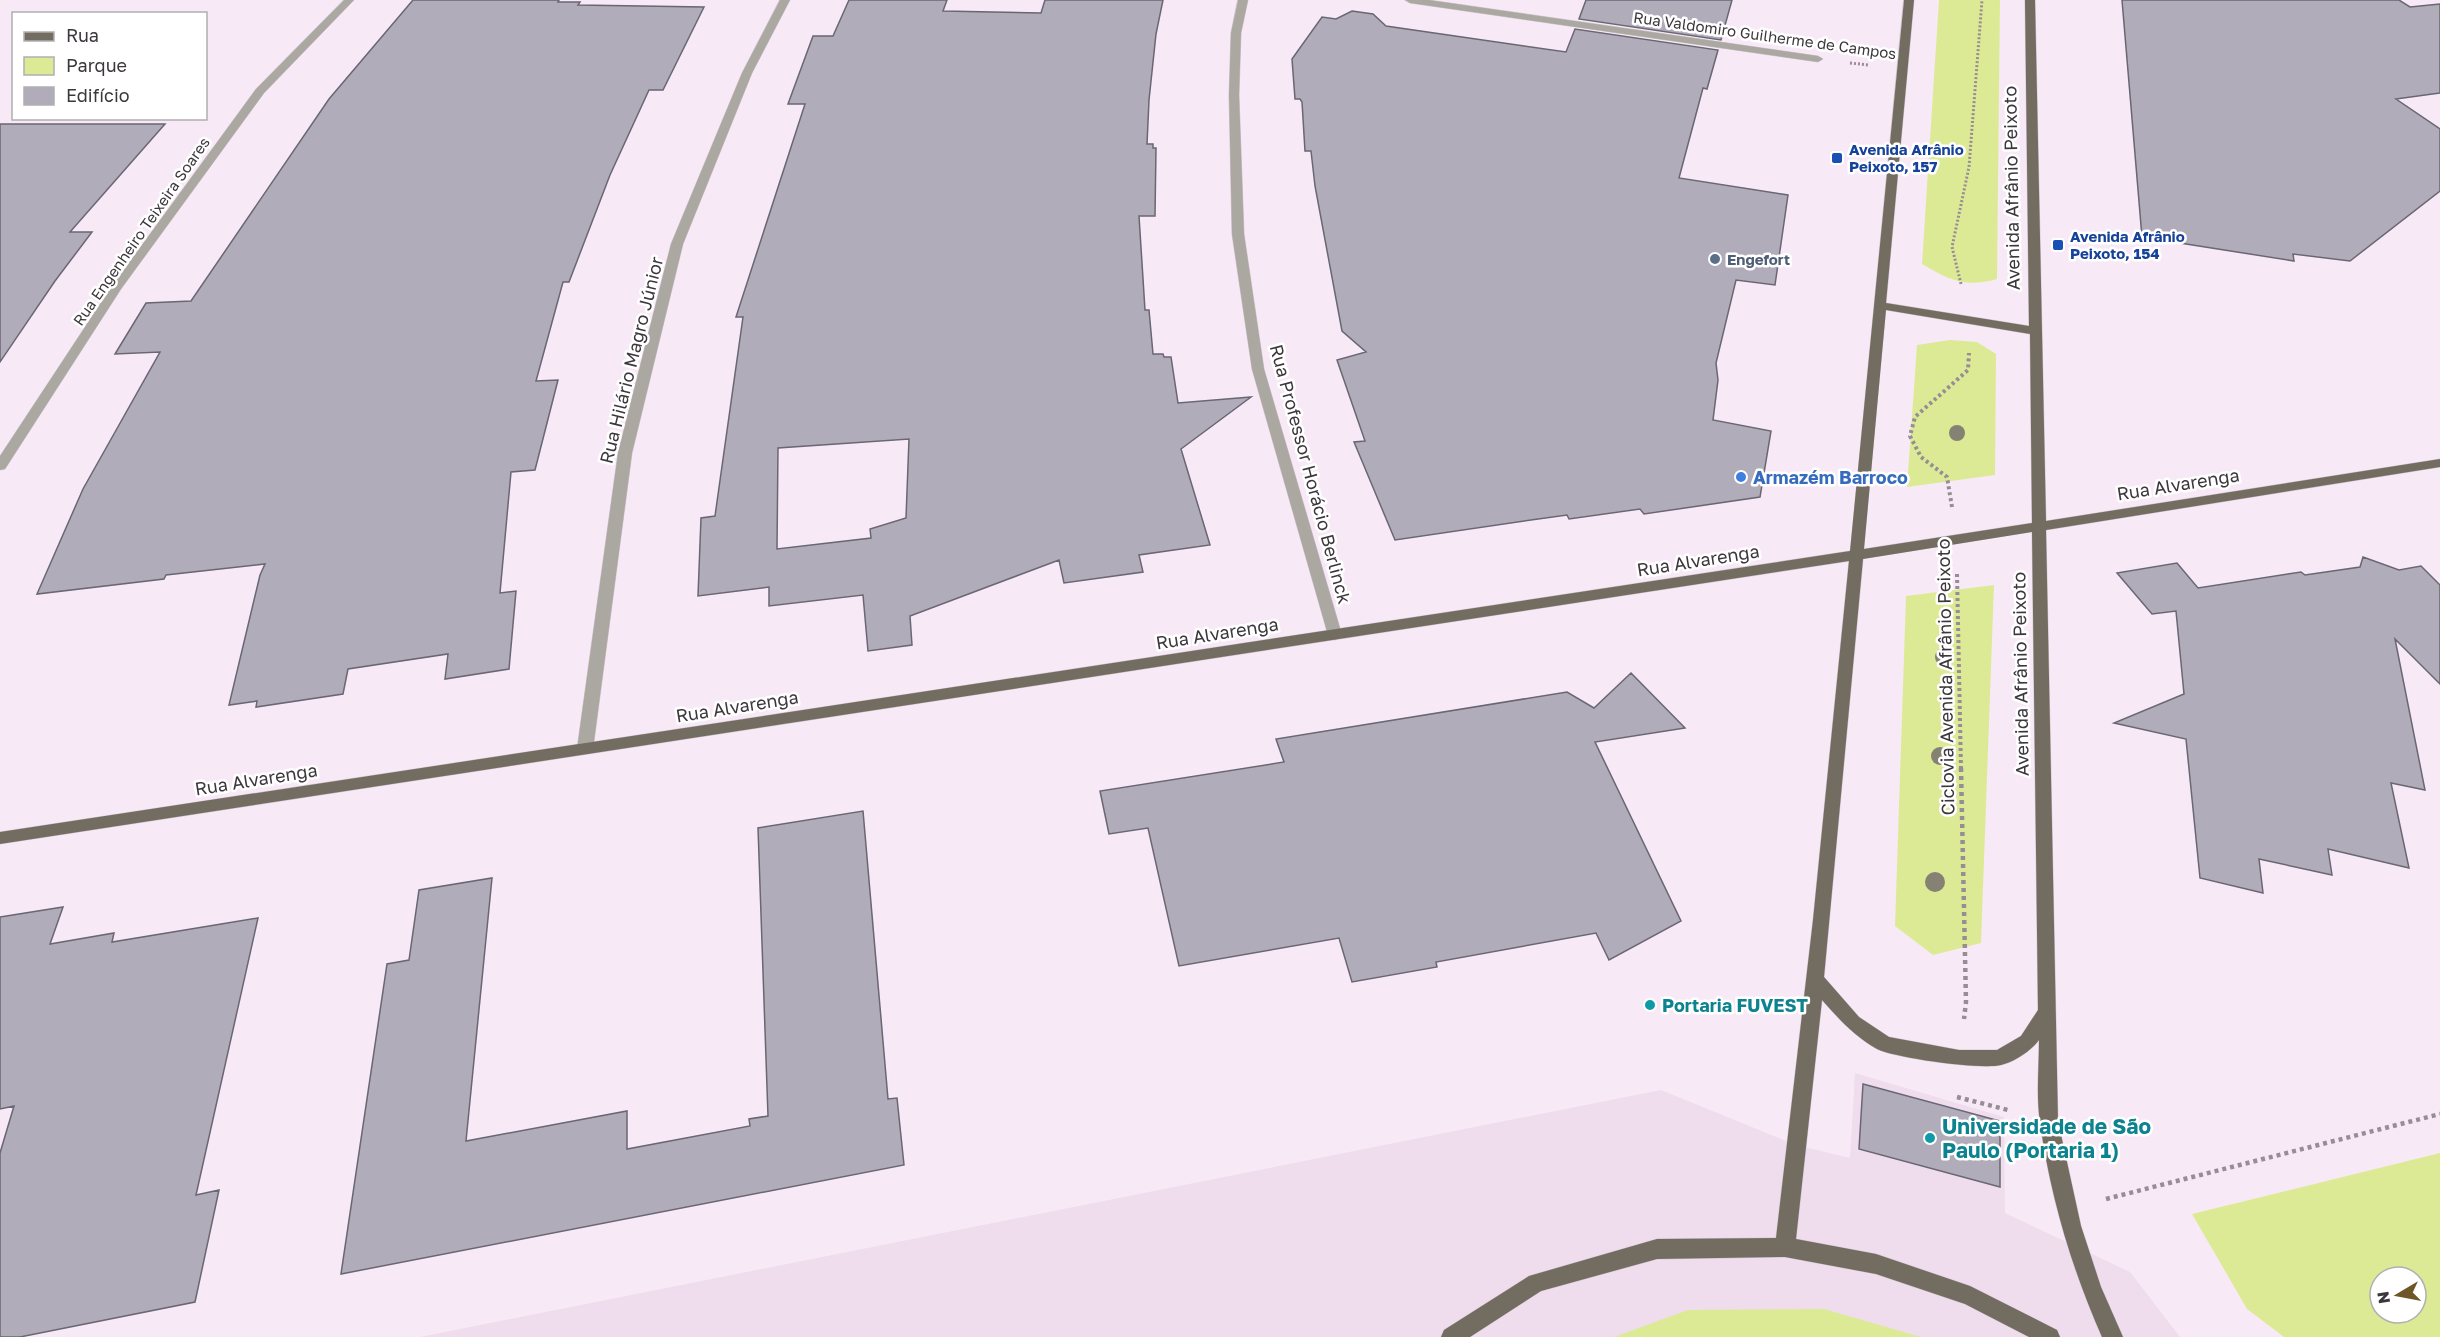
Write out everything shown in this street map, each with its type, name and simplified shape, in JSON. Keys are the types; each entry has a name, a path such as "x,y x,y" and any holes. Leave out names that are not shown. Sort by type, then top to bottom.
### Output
{"main road":[{"path":"1785,1247 1816,980 1909,0"},
{"name":"Avenida Afrânio Peixoto","path":"2030,0 2049,1121 2071,1226 2091,1289 2113,1337"},
{"path":"1880,306 2036,332"},
{"name":"Rua Alvarenga","path":"0,838 1335,635 2440,462"},
{"path":"1816,980 1853,1023 1885,1044 1959,1058 1999,1058 2027,1042 2047,1011"},
{"path":"1451,1337 1536,1283 1657,1250 1785,1247 1887,1267 1970,1296 2050,1337"}],"street":[{"name":"Rua Engenheiro Teixeira Soares","path":"0,466 116,288 260,91 349,0"},
{"name":"Rua Hilário Magro Júnior","path":"585,749 624,453 677,244 747,73 785,0"},
{"name":"Rua Professor Horácio Berlinck","path":"1243,0 1236,33 1234,95 1238,234 1258,369 1335,635"},
{"name":"Rua Valdomiro Guilherme de Campos","path":"1410,0 1818,59"}],"path":[{"name":"Ciclovia Avenida Afrânio Peixoto","path":"1966,1002 1957,608 1958,538 1947,477 1921,457 1910,436 1915,417 1968,370 1971,321 1952,247 1969,167 1982,0"},
{"name":"Rua Valdomiro Guilherme de Campos","path":"1818,59 1902,69"},
{"path":"2102,1201 2440,1114"}],"shaded area":[{"path":"1855,1073 2004,1117 2005,1213 2130,1272 2180,1337 420,1337 1661,1090 1796,1145 1850,1158"}],"green space":[{"path":"1939,0 2000,0 1997,279 1986,282 1958,281 1922,264"},
{"path":"1950,340 1977,342 1996,354 1995,475 1907,487 1917,345"},
{"path":"1994,585 1981,943 1933,955 1895,926 1906,596"},
{"path":"2440,1153 2440,1337 2284,1337 2247,1309 2192,1214"},
{"path":"1824,1309 1921,1337 1614,1337 1688,1310"}],"building":[{"path":"413,0 559,0 558,2 580,2 578,5 704,7 663,90 649,90 610,175 569,282 563,282 536,381 558,380 535,470 511,472 500,593 516,591 509,669 445,679 448,654 348,669 343,694 256,707 257,701 229,705 260,575 265,564 166,575 164,579 37,594 83,489 160,352 115,354 146,303 191,301 329,99"},
{"path":"849,0 947,0 943,11 1041,13 1045,0 1163,0 1156,34 1147,144 1153,144 1153,148 1156,148 1155,216 1139,216 1145,310 1149,310 1153,354 1171,357 1178,403 1251,397 1181,449 1210,545 1139,555 1143,572 1064,583 1059,560 910,616 912,645 868,651 863,595 769,606 769,587 698,596 701,518 715,516 743,317 736,317 805,104 788,104 813,36 833,36","holes":["909,439 906,518 870,529 871,538 777,549 778,448"]},
{"path":"1586,0 1732,0 1721,40 1579,19"},
{"path":"2122,0 2399,0 2410,7 2440,4 2440,93 2396,99 2440,129 2440,191 2350,261 2293,254 2294,261 2142,237"},
{"path":"1352,11 1373,14 1386,26 1566,52 1575,29 1718,50 1707,89 1703,88 1679,178 1788,195 1775,285 1736,280 1716,363 1718,380 1713,420 1771,431 1760,497 1644,514 1640,509 1569,519 1567,515 1395,540 1354,442 1365,441 1337,360 1366,352 1342,331 1315,186 1311,151 1305,151 1302,102 1300,99 1295,99 1292,59 1322,17 1336,19"},
{"path":"0,124 165,124 70,232 92,232 55,281 0,362"},
{"path":"2363,557 2399,570 2421,566 2440,585 2440,684 2395,639 2425,790 2391,783 2409,868 2328,849 2332,875 2259,859 2263,893 2200,878 2186,739 2114,723 2184,694 2176,611 2152,614 2117,573 2177,563 2198,588 2301,572 2305,575 2360,567"},
{"path":"1631,673 1685,728 1595,742 1681,921 1609,960 1596,933 1436,962 1437,967 1352,982 1339,938 1179,966 1148,828 1109,834 1100,791 1284,762 1276,739 1567,692 1594,708"},
{"path":"863,811 888,1099 897,1098 904,1165 341,1274 387,964 409,960 419,890 492,878 466,1141 627,1111 627,1149 750,1126 749,1119 768,1116 758,828"},
{"path":"63,907 50,944 114,933 112,942 258,918 196,1195 219,1190 195,1302 20,1337 0,1337 0,1153 14,1106 0,1109 0,917"},
{"name":"Universidade de São Paulo (Portaria 1)","path":"1863,1084 2000,1121 2000,1187 1859,1149"}],"place":[{"name":"Avenida Afrânio Peixoto, 157","path":"1837,158"},
{"name":"Avenida Afrânio Peixoto, 154","path":"2058,245"},
{"name":"Engefort","path":"1715,259"},
{"name":"Armazém Barroco","path":"1741,477"},
{"name":"Portaria FUVEST","path":"1650,1005"},
{"name":"Universidade de São Paulo (Portaria 1)","path":"1930,1138"}]}
